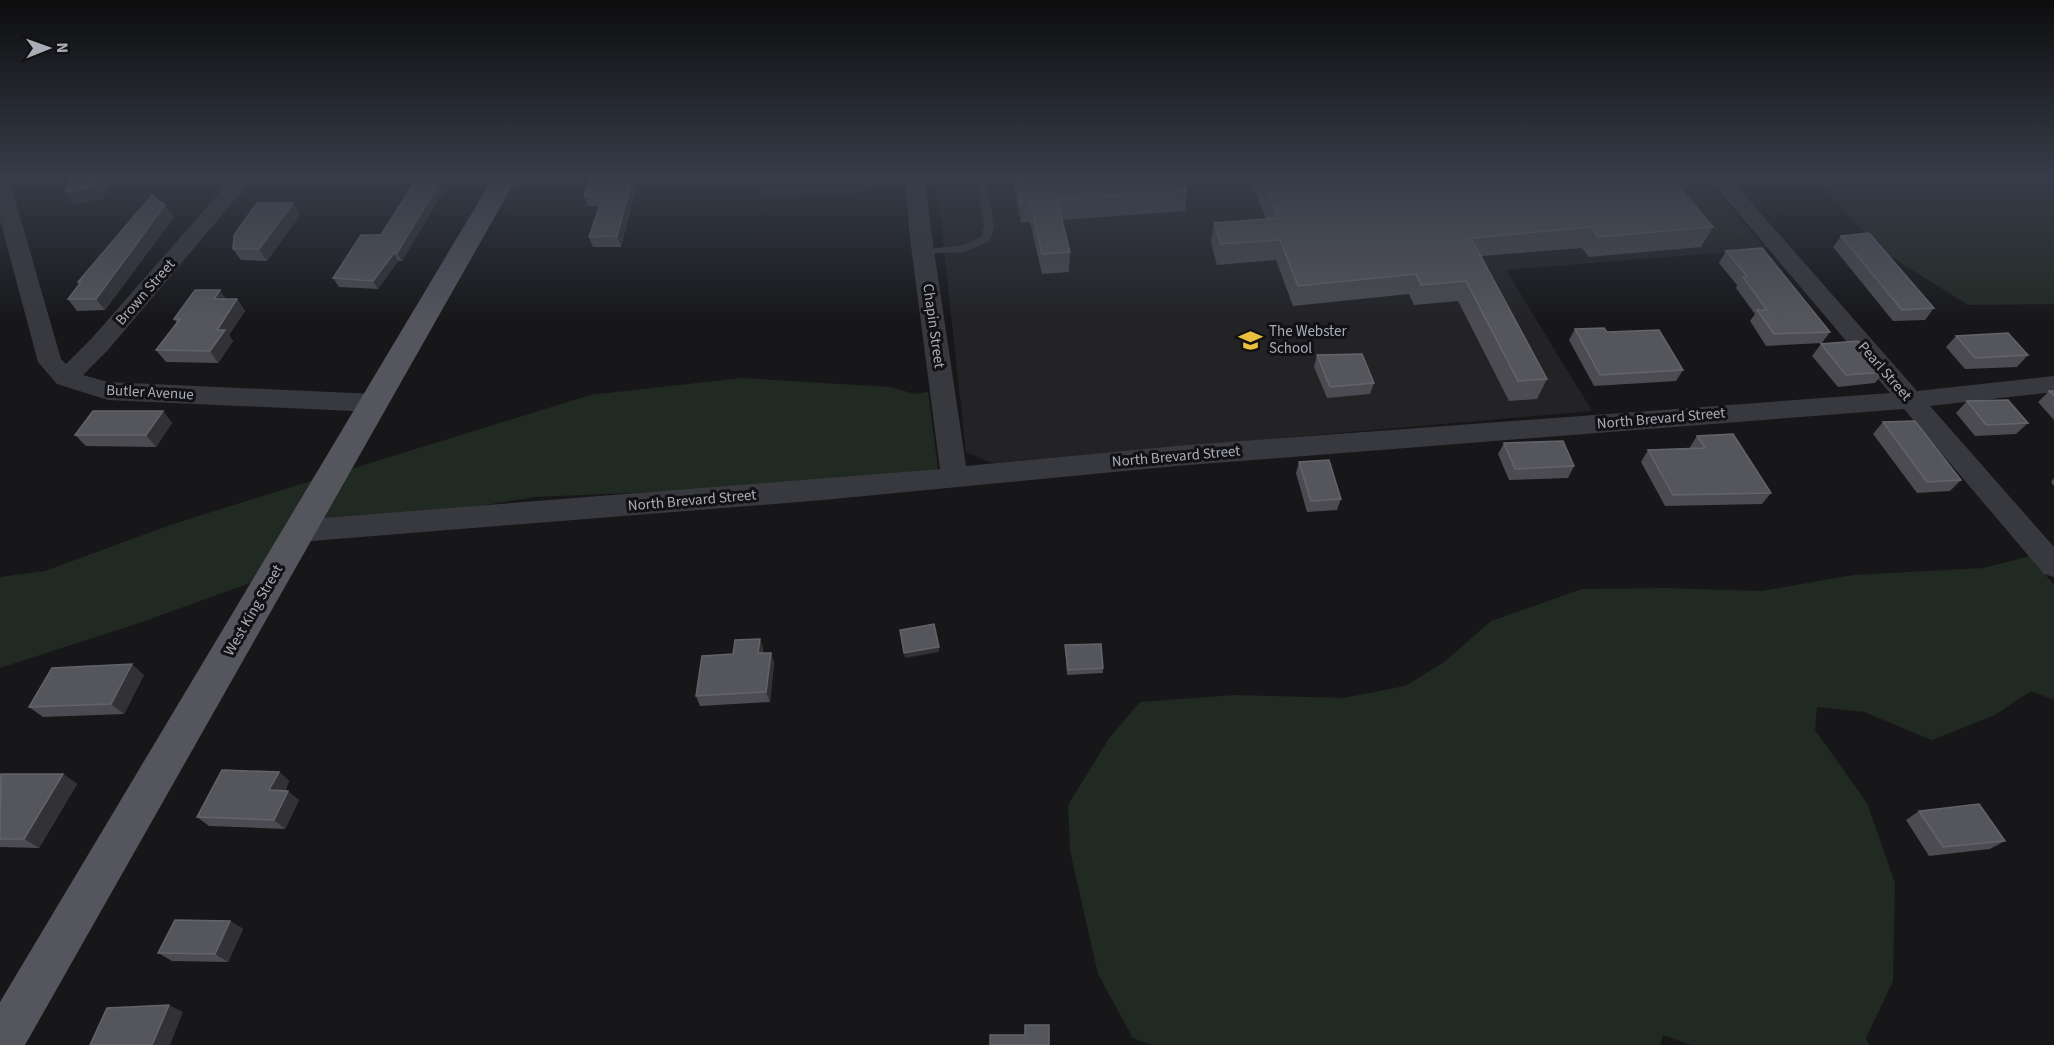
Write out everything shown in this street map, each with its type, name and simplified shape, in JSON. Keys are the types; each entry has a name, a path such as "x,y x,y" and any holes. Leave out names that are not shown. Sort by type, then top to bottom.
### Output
{"main road":[{"name":"West King Street","path":"0,1045 479,225"}],"street":[{"path":"12,225 50,362 58,373 66,378"},
{"name":"Brown Street","path":"66,378 100,344 202,225"},
{"name":"Chapin Street","path":"920,225 954,477"},
{"name":"Pearl Street","path":"1759,225 2054,566"},
{"name":"Butler Avenue","path":"66,378 79,385 108,391 375,403"},
{"name":"North Brevard Street","path":"299,531 385,526 1176,456 1910,399 2054,384"}],"lane":[{"path":"923,252 977,245 986,239 988,225"}],"shaded area":[{"name":"The Webster School","path":"941,225 1745,225 1766,249 1506,270 1592,411 992,463 966,452"},
{"path":"1682,225 1736,225 1748,238 1698,244"},
{"path":"1858,225 2054,225 2054,304 1968,305 1882,251"},
{"path":"742,378 890,387 915,394 928,392 938,469 701,490 535,497 460,509 321,519 351,469 590,395"},
{"path":"314,480 253,582 139,623 0,668 0,577 45,571 173,524"},
{"path":"2030,556 2054,585 2054,700 2031,691 1995,715 1932,740 1864,712 1817,707 1815,730 1867,803 1895,883 1893,981 1866,1038 1869,1045 1691,1045 1663,1035 1660,1045 1152,1045 1133,1038 1098,974 1070,851 1068,805 1110,737 1140,702 1235,695 1344,698 1405,686 1443,663 1491,621 1582,589 1665,588 1762,591 1853,575 1984,568"}],"building":[{"path":"127,225 150,225 96,299 68,299 81,282 78,282"},
{"path":"241,225 277,225 259,249 233,249 234,235"},
{"path":"387,225 414,225 397,253 394,253 373,281 333,278 361,235 381,235"},
{"path":"593,225 620,225 617,236 589,237"},
{"path":"1035,225 1063,225 1070,252 1042,254"},
{"path":"1215,225 1711,225 1713,227 1598,237 1592,227 1471,238 1547,379 1518,381 1466,281 1421,285 1416,274 1298,286 1280,240 1221,244"},
{"path":"1869,233 1934,308 1902,310 1841,236"},
{"path":"1762,248 1830,332 1774,334 1757,310 1767,310 1743,277 1747,276 1726,251"},
{"path":"195,290 220,290 214,299 237,299 217,330 225,330 210,351 156,350 180,319 174,319"},
{"path":"1604,328 1607,332 1659,330 1683,370 1600,375 1575,329"},
{"path":"2008,333 2028,355 1975,358 1956,336"},
{"path":"1858,341 1884,372 1846,375 1821,344"},
{"path":"1362,354 1374,383 1330,387 1317,355"},
{"path":"2008,400 2028,423 1986,425 1967,401"},
{"path":"93,411 163,411 146,435 75,435"},
{"path":"1915,421 1961,480 1927,482 1883,422"},
{"path":"1733,434 1771,493 1673,495 1648,450 1705,448 1697,436"},
{"path":"1563,441 1574,466 1515,469 1504,443"},
{"path":"1329,460 1341,499 1311,501 1299,462"},
{"path":"934,624 939,647 904,653 900,630"},
{"path":"760,639 758,653 771,653 766,692 696,696 702,656 733,654 735,640"},
{"path":"1101,644 1103,668 1068,670 1065,645"},
{"path":"132,664 111,704 29,707 52,668"},
{"path":"222,770 279,772 269,790 288,791 274,820 197,817"},
{"path":"1,774 63,774 24,839 0,839"},
{"path":"1979,804 2005,841 1943,847 1919,811"},
{"path":"175,920 230,921 215,954 158,953"},
{"path":"169,1005 152,1045 90,1045 107,1008"},
{"path":"1025,1025 1049,1025 1049,1045 990,1045 990,1035 1025,1035"}],"place":[{"name":"The Webster School","path":"1251,340"}]}
